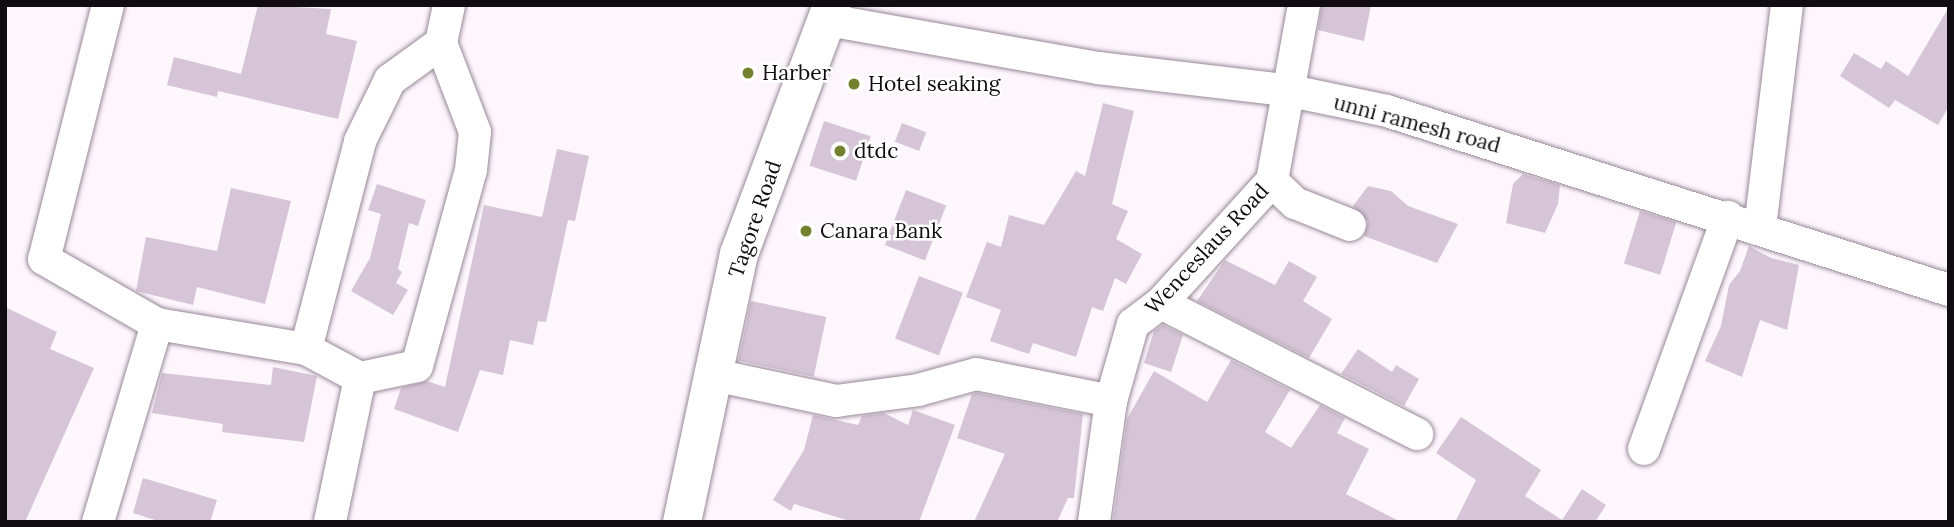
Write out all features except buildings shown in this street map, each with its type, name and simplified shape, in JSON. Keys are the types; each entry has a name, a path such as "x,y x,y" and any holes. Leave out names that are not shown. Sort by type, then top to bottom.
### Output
{"main road":[{"name":"Tagore Road","path":"682,522 739,254 830,13"}],"street":[{"path":"108,5 44,259 157,324 306,349 360,378 417,366 471,170 475,132 441,43 449,5"},
{"name":"Wenceslaus Road","path":"1094,522 1111,401 1133,324 1161,303 1272,181 1286,90 1304,5"},
{"path":"1760,228 1787,5"},
{"name":"unni ramesh road","path":"830,13 1098,68 1286,90 1387,111 1728,217 1949,290"},
{"path":"306,349 360,141 390,80 441,43"},
{"path":"1272,181 1295,203 1350,225"},
{"path":"1644,449 1728,217"},
{"path":"1161,303 1417,434"},
{"path":"98,522 157,324"},
{"path":"714,375 836,401 918,390 976,373 1111,401"},
{"path":"330,522 360,378"}],"place":[{"name":"Harber","path":"748,73"},
{"name":"Hotel seaking","path":"854,84"},
{"name":"dtdc","path":"840,151"},
{"name":"Canara Bank","path":"806,231"}]}
